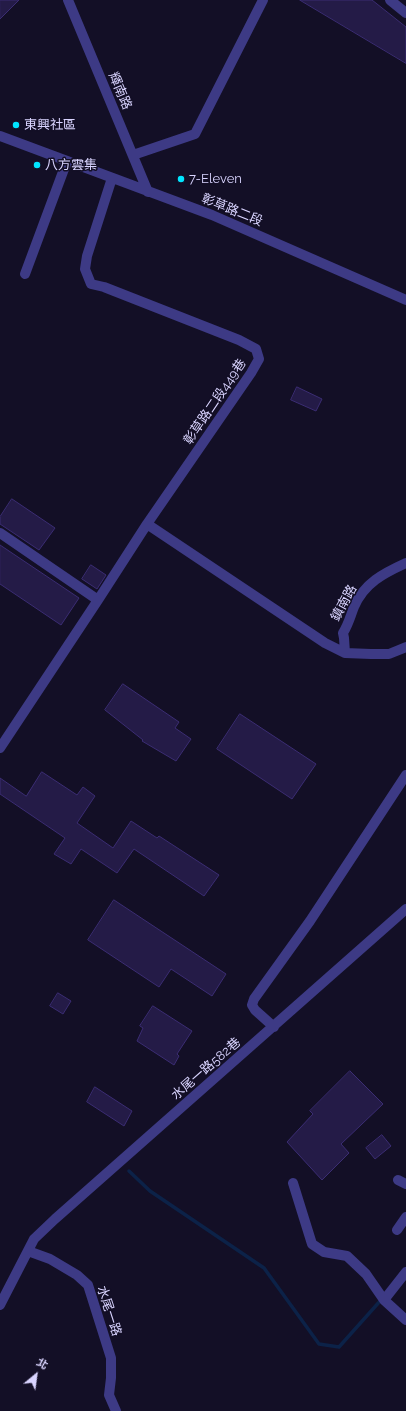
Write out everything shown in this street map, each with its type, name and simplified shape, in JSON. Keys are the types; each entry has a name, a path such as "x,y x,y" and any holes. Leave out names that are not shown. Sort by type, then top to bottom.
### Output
{"street":[{"name":"輝南路","path":"68,0 148,192"},
{"path":"133,155 195,134 263,0"},
{"path":"390,0 406,13"},
{"name":"彰草路二段","path":"0,136 212,215 406,300"},
{"path":"25,274 67,160"},
{"name":"彰草路二段449巷","path":"0,748 147,524 251,374 259,359 256,349 239,340 104,287 91,284 85,269 86,256 112,178"},
{"path":"147,524 325,643 345,653 389,654 406,647"},
{"path":"0,533 98,600"},
{"name":"鎮南路","path":"345,653 343,632 349,622 354,606 364,591 382,574 406,563"},
{"path":"274,1027 255,1010 252,1005 254,999 310,921 406,775"},
{"name":"水尾一路582巷","path":"0,1305 34,1239 406,909"},
{"path":"294,1183 312,1244 324,1252 348,1256 366,1274 384,1300 406,1320"},
{"path":"397,1230 406,1217"},
{"name":"水尾一路","path":"28,1251 50,1260 77,1275 88,1286 111,1358 109,1395 116,1411"},
{"path":"384,1300 406,1272"}],"building":[{"path":"0,0 19,0 0,19"},
{"path":"300,0 372,0 406,27 406,63"},
{"path":"297,387 322,399 316,411 291,400"},
{"path":"12,499 55,528 39,550 0,524 0,517"},
{"path":"0,545 79,598 61,625 0,584"},
{"path":"91,565 106,575 97,589 82,579"},
{"path":"123,684 179,722 175,728 191,739 176,761 142,741 143,740 105,710"},
{"path":"240,714 316,764 292,799 217,749"},
{"path":"42,772 77,795 83,787 95,796 77,823 113,848 131,821 157,838 159,836 219,875 204,896 134,849 117,873 81,849 71,864 54,854 65,838 0,794 0,778 26,796"},
{"path":"114,900 226,974 212,996 171,969 159,987 88,940"},
{"path":"58,993 71,1001 63,1014 50,1006"},
{"path":"153,1006 192,1031 177,1054 179,1056 174,1065 137,1041 143,1028 140,1026"},
{"path":"350,1071 383,1104 341,1144 349,1153 322,1180 287,1142 313,1114 310,1111"},
{"path":"95,1087 132,1111 124,1126 87,1102"},
{"path":"382,1135 391,1146 375,1159 366,1148"}],"waterway":[{"path":"129,1171 150,1191 264,1268 319,1344 339,1347 381,1300"}],"place":[{"name":"東興社區","path":"16,125"},
{"name":"八方雲集","path":"37,165"},
{"name":"7-Eleven","path":"181,179"}]}
